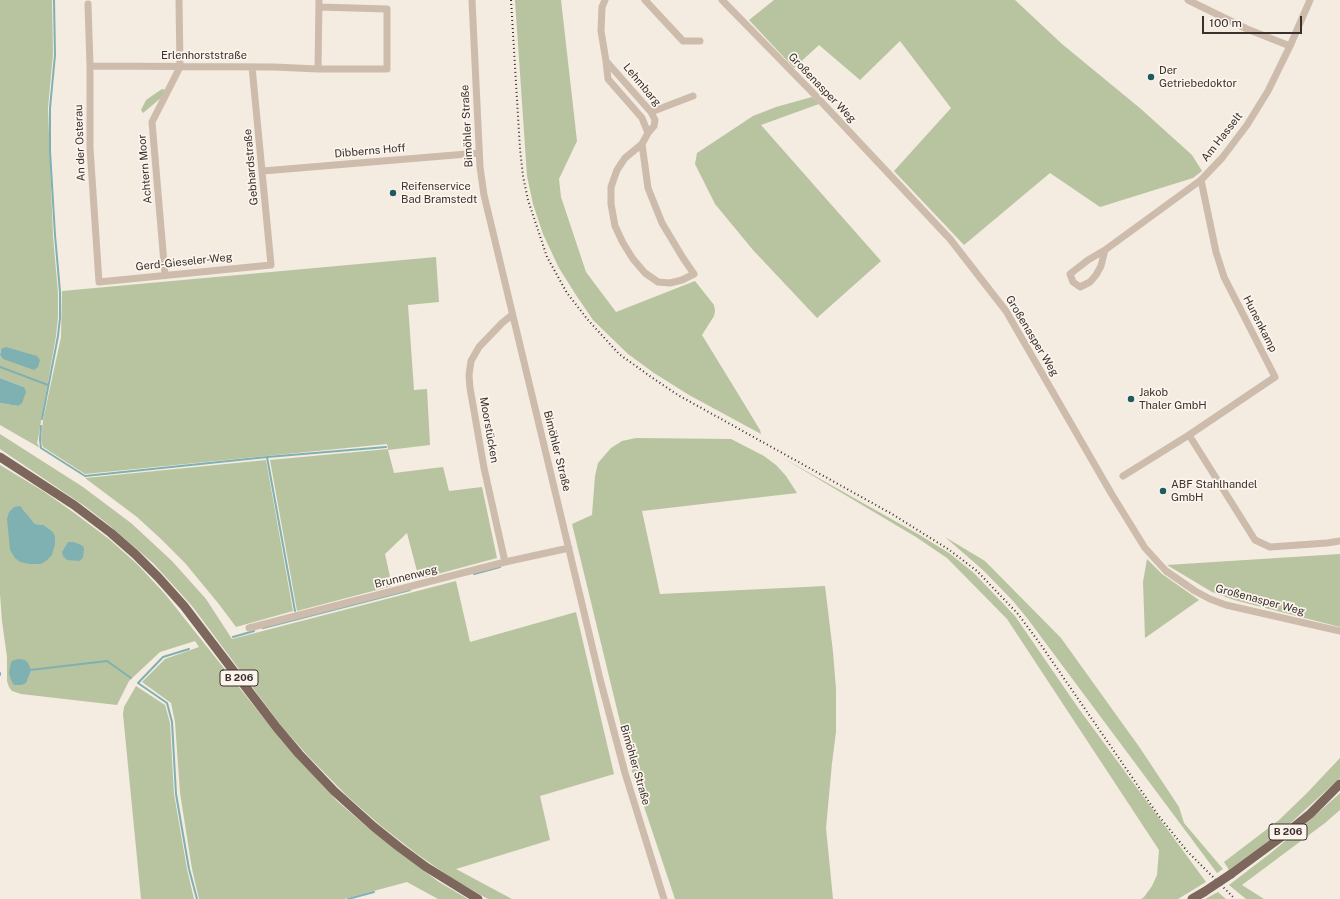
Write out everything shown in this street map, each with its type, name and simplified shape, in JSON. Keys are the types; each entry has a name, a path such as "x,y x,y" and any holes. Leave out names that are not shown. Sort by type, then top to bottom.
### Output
{"main road":[{"name":"B 206","path":"0,457 74,505 111,533 135,554 184,606 277,728 299,754 334,790 399,847 478,899"},
{"name":"B 206","path":"1192,899 1232,874 1284,836 1310,814 1340,784"}],"street":[{"path":"179,0 180,67"},
{"name":"Bimöhler Straße","path":"472,0 479,153 484,195 600,679 625,773 664,899"},
{"name":"Lehmbarg","path":"605,0 602,7 600,31 608,79 642,118 648,133 654,126 655,120 652,112 606,61"},
{"path":"645,0 683,41 700,41"},
{"name":"Großenasper Weg","path":"722,0 813,93 950,239 1006,311 1111,493 1145,548 1166,571 1195,591 1226,605 1340,631"},
{"path":"1188,0 1247,29 1290,46"},
{"name":"Am Hasselt","path":"1105,250 1101,266 1090,282 1080,287 1073,282 1070,274 1201,180 1222,158 1247,125 1268,92 1310,0"},
{"path":"318,69 319,3"},
{"name":"Erlenhorststraße","path":"90,66 318,69 387,68 387,9 319,3"},
{"name":"An der Osterau","path":"88,4 90,148 99,282"},
{"name":"Achtern Moor","path":"166,275 152,122 180,67"},
{"name":"Gebhardstraße","path":"252,67 271,265"},
{"path":"652,112 693,96"},
{"path":"642,144 648,188 662,223 694,274 682,280 670,283 658,282 645,273 637,264 623,243 616,226 611,204 611,187 617,170 626,158 642,144 648,133"},
{"name":"Dibberns Hoff","path":"263,171 479,153"},
{"name":"Hunenkamp","path":"1123,476 1189,435 1274,377 1224,277 1216,252 1201,180"},
{"name":"Gerd-Gieseler-Weg","path":"99,282 271,265"},
{"name":"Moorstücken","path":"505,562 484,468 469,375 471,361 478,347 512,315"},
{"path":"1189,435 1255,540 1270,547 1340,541"},
{"name":"Brunnenweg","path":"249,628 505,562 569,548"}],"green space":[{"path":"0,0 52,0 53,54 48,108 58,317 37,443 40,448 0,425 0,403 18,406 24,387 0,378 0,355 3,359 1,349 0,353"},
{"path":"515,0 561,0 577,141 559,179 561,197 586,272 616,312 695,281 714,305 715,311 714,316 702,335 761,434 689,395 654,373 628,354 593,320 559,268 543,234 533,204 527,176"},
{"path":"774,0 1015,0 1062,44 1141,109 1192,155 1202,171 1193,178 1100,207 1050,173 964,245 894,171 951,108 900,41 860,80 819,45 794,68 749,20"},
{"path":"162,89 166,90 162,97 143,113 141,110 146,100"},
{"path":"812,97 819,104 761,125 881,261 817,318 753,250 715,204 695,164 697,153 753,116 776,107"},
{"path":"436,257 439,302 408,305 414,390 427,389 430,445 388,450 394,473 443,467 449,491 482,487 497,558 419,579 407,533 385,554 392,586 297,611 270,460 388,449 387,444 85,474 43,447 41,440 43,420 61,337 62,291"},
{"path":"0,434 83,487 131,523 172,561 206,599 232,639 456,581 470,642 576,612 614,774 540,796 550,840 456,869 512,899 488,899 450,877 417,854 381,826 346,795 282,727 192,606 153,563 86,507 0,449"},
{"path":"636,438 731,439 764,456 776,465 786,476 797,493 642,511 660,594 825,586 836,689 836,732 826,828 833,899 675,899 632,771 572,524 592,515 595,476 598,463 611,448 622,441"},
{"path":"783,458 918,534 949,553 974,573 1015,616 1079,709 1206,882 1178,899 1141,899 1152,886 1157,875 1159,850 1007,619 947,558 916,537"},
{"path":"266,460 293,611 236,627 185,563 161,539 137,517 85,478"},
{"path":"0,465 43,491 73,512 109,539 137,564 165,594 281,740 337,801 373,832 412,862 439,882 468,899 438,899 407,882 344,899 199,899 192,869 180,793 175,722 171,703 142,682 165,659 199,647 195,641 160,652 129,681 117,705 21,694 12,691 7,681 7,657 0,594","holes":["23,509 35,524 44,525 52,531 41,564"]},
{"path":"945,537 985,561 1061,638 1140,748 1179,807 1184,823 1223,869 1217,873 1013,601 984,571"},
{"path":"1340,554 1340,627 1234,600 1212,592 1167,565"},
{"path":"1147,559 1162,574 1199,600 1145,638 1143,582"},
{"path":"136,686 165,705 170,723 174,794 187,869 194,899 141,899 123,714 124,707"},
{"path":"1340,758 1340,778 1283,830 1229,870 1224,862 1279,820"},
{"path":"1340,793 1340,810 1325,823 1242,885 1264,899 1246,899 1229,885 1272,852"},
{"path":"1218,892 1226,899 1205,899"}],"water":[{"path":"6,347 37,356 40,360 38,367 34,370 3,359 0,355 1,349"},
{"path":"0,378 24,387 26,392 22,403 18,406 0,403"},
{"path":"20,506 35,524 44,525 52,531 55,536 55,544 52,555 41,564 20,562 15,558 10,550 7,519 9,512 14,507"},
{"path":"68,542 74,542 83,546 83,558 79,561 67,560 63,556 62,552"},
{"path":"19,659 25,660 31,670 26,683 14,685 9,673 11,662"}],"waterway":[{"path":"42,419 60,318 60,292 50,151 50,108 55,55 54,0"},
{"path":"0,367 48,385"},
{"path":"41,426 41,448 85,476 267,457 386,447"},
{"path":"267,457 295,611"},
{"path":"474,574 500,567"},
{"path":"263,628 410,590"},
{"path":"233,637 254,631"},
{"path":"189,649 163,657 138,683 167,703 172,722 176,794 189,869 197,899"},
{"path":"30,670 107,661 131,678"},
{"path":"348,899 374,892"}],"railway":[{"path":"511,0 520,149 523,176 528,200 547,257 567,293 588,320 619,354 678,395 892,514 948,549 977,571 1018,614 1041,645 1158,815 1187,851 1235,899"}],"place":[{"name":"Der Getriebedoktor","path":"1151,77"},
{"name":"Reifenservice Bad Bramstedt","path":"393,193"},
{"name":"Jakob Thaler GmbH","path":"1131,399"},
{"name":"ABF Stahlhandel GmbH","path":"1163,491"}]}
